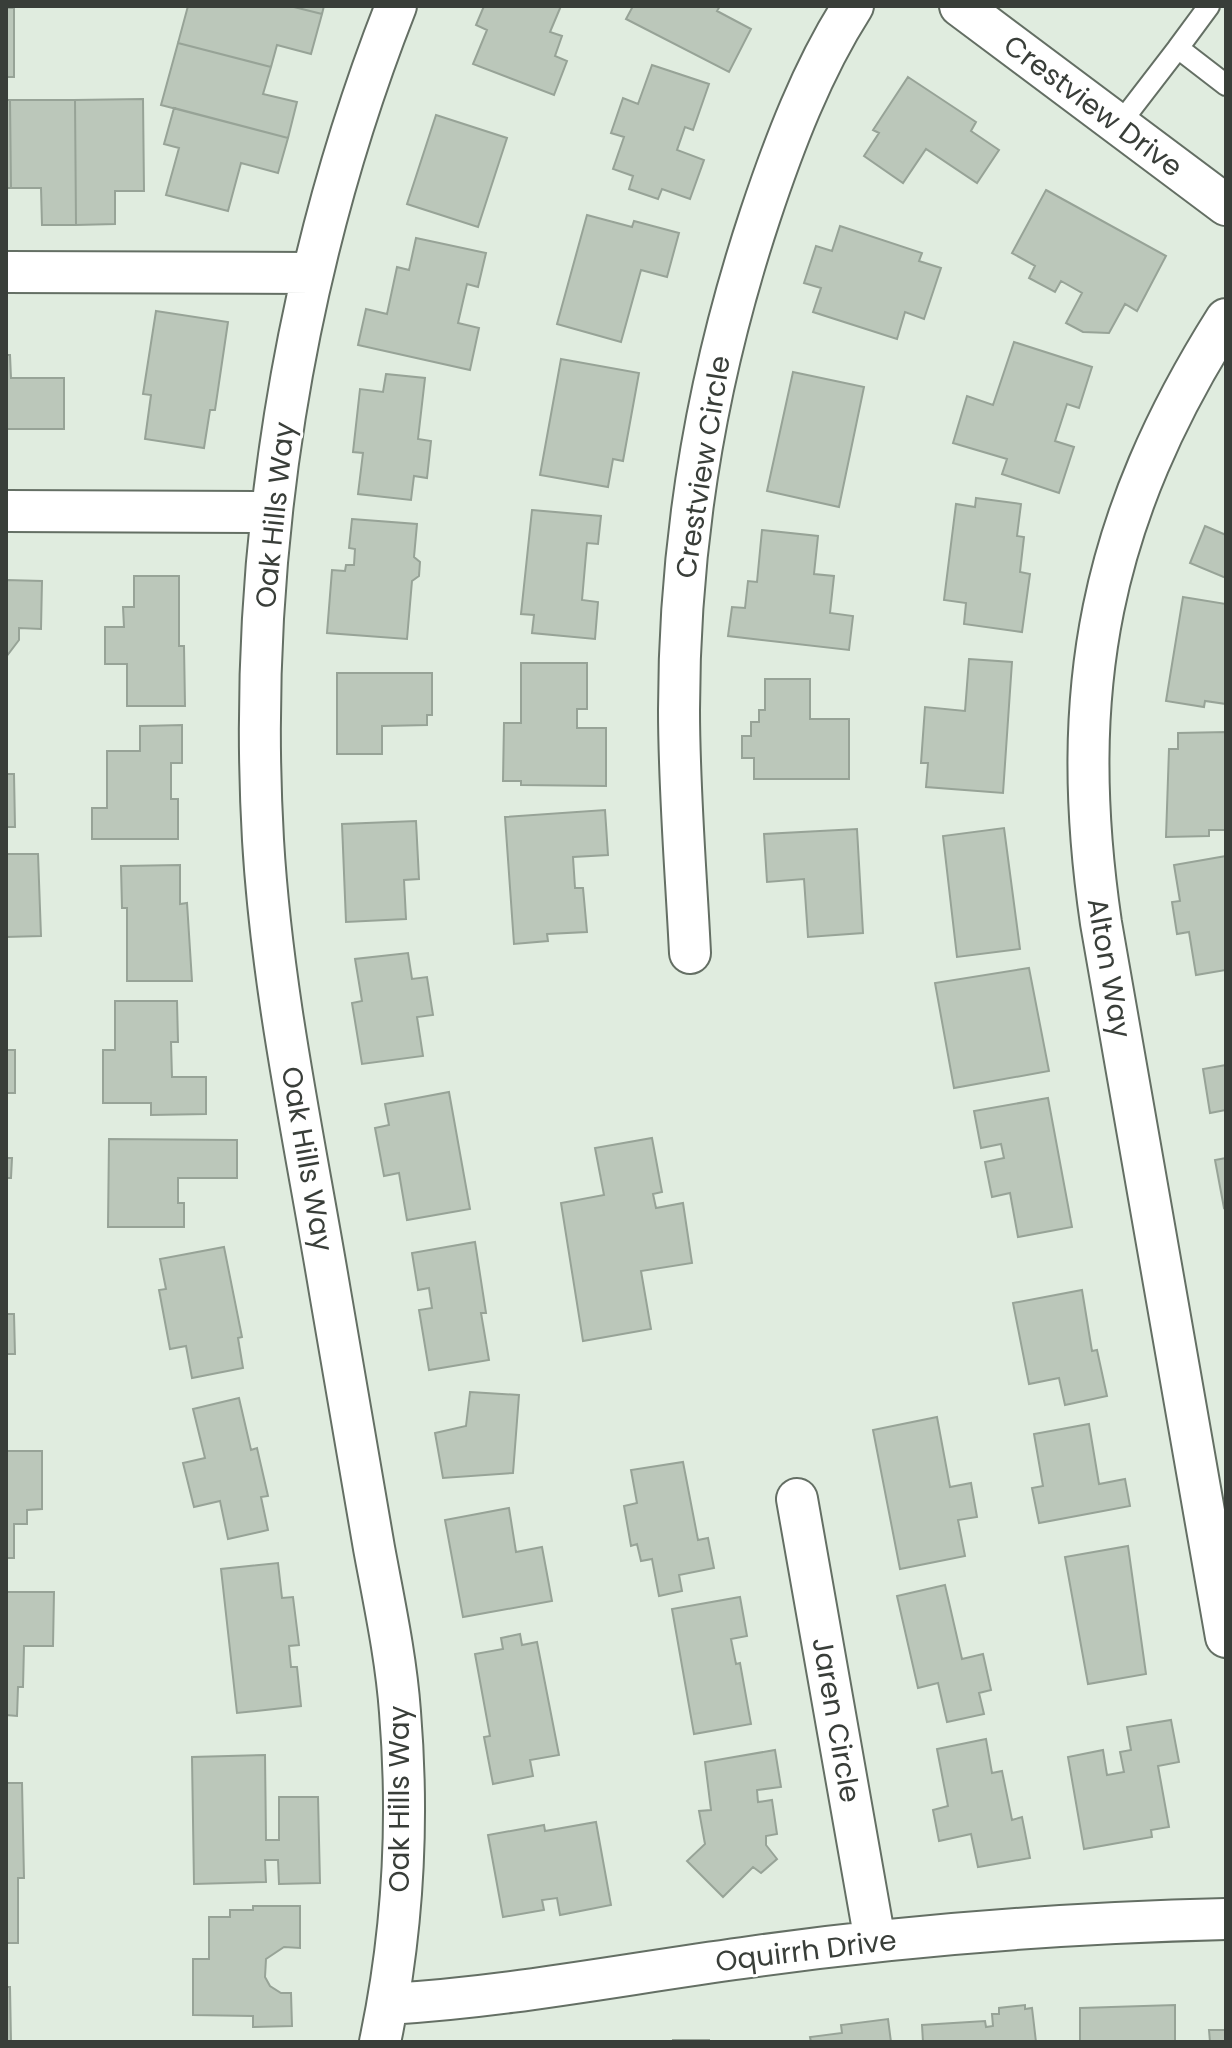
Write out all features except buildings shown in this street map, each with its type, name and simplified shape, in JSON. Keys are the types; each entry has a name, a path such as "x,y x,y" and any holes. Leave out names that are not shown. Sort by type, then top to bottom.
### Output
{"street":[{"name":"Oak Hills Way","path":"384,2023 396,1946 405,1820 400,1706 289,1049 270,918 261,748 264,616 272,512 313,273 357,110 396,6"},
{"name":"Crestview Circle","path":"690,953 681,786 681,633 686,556 709,396 732,308 778,163 814,78 853,6"},
{"name":"Crestview Drive","path":"960,6 1226,205"},
{"path":"6,272 313,273"},
{"name":"Alton Way","path":"1226,319 1187,381 1154,447 1128,513 1109,579 1091,694 1087,807 1101,923 1226,1637"},
{"path":"6,511 272,512"},
{"name":"Jaren Circle","path":"797,1499 875,1941"},
{"name":"Oquirrh Drive","path":"384,2023 478,1999 742,1958 875,1941 1004,1929 1226,1919"}],"lane":[{"path":"1118,126 1209,6"},
{"path":"1178,48 1226,85"}]}
